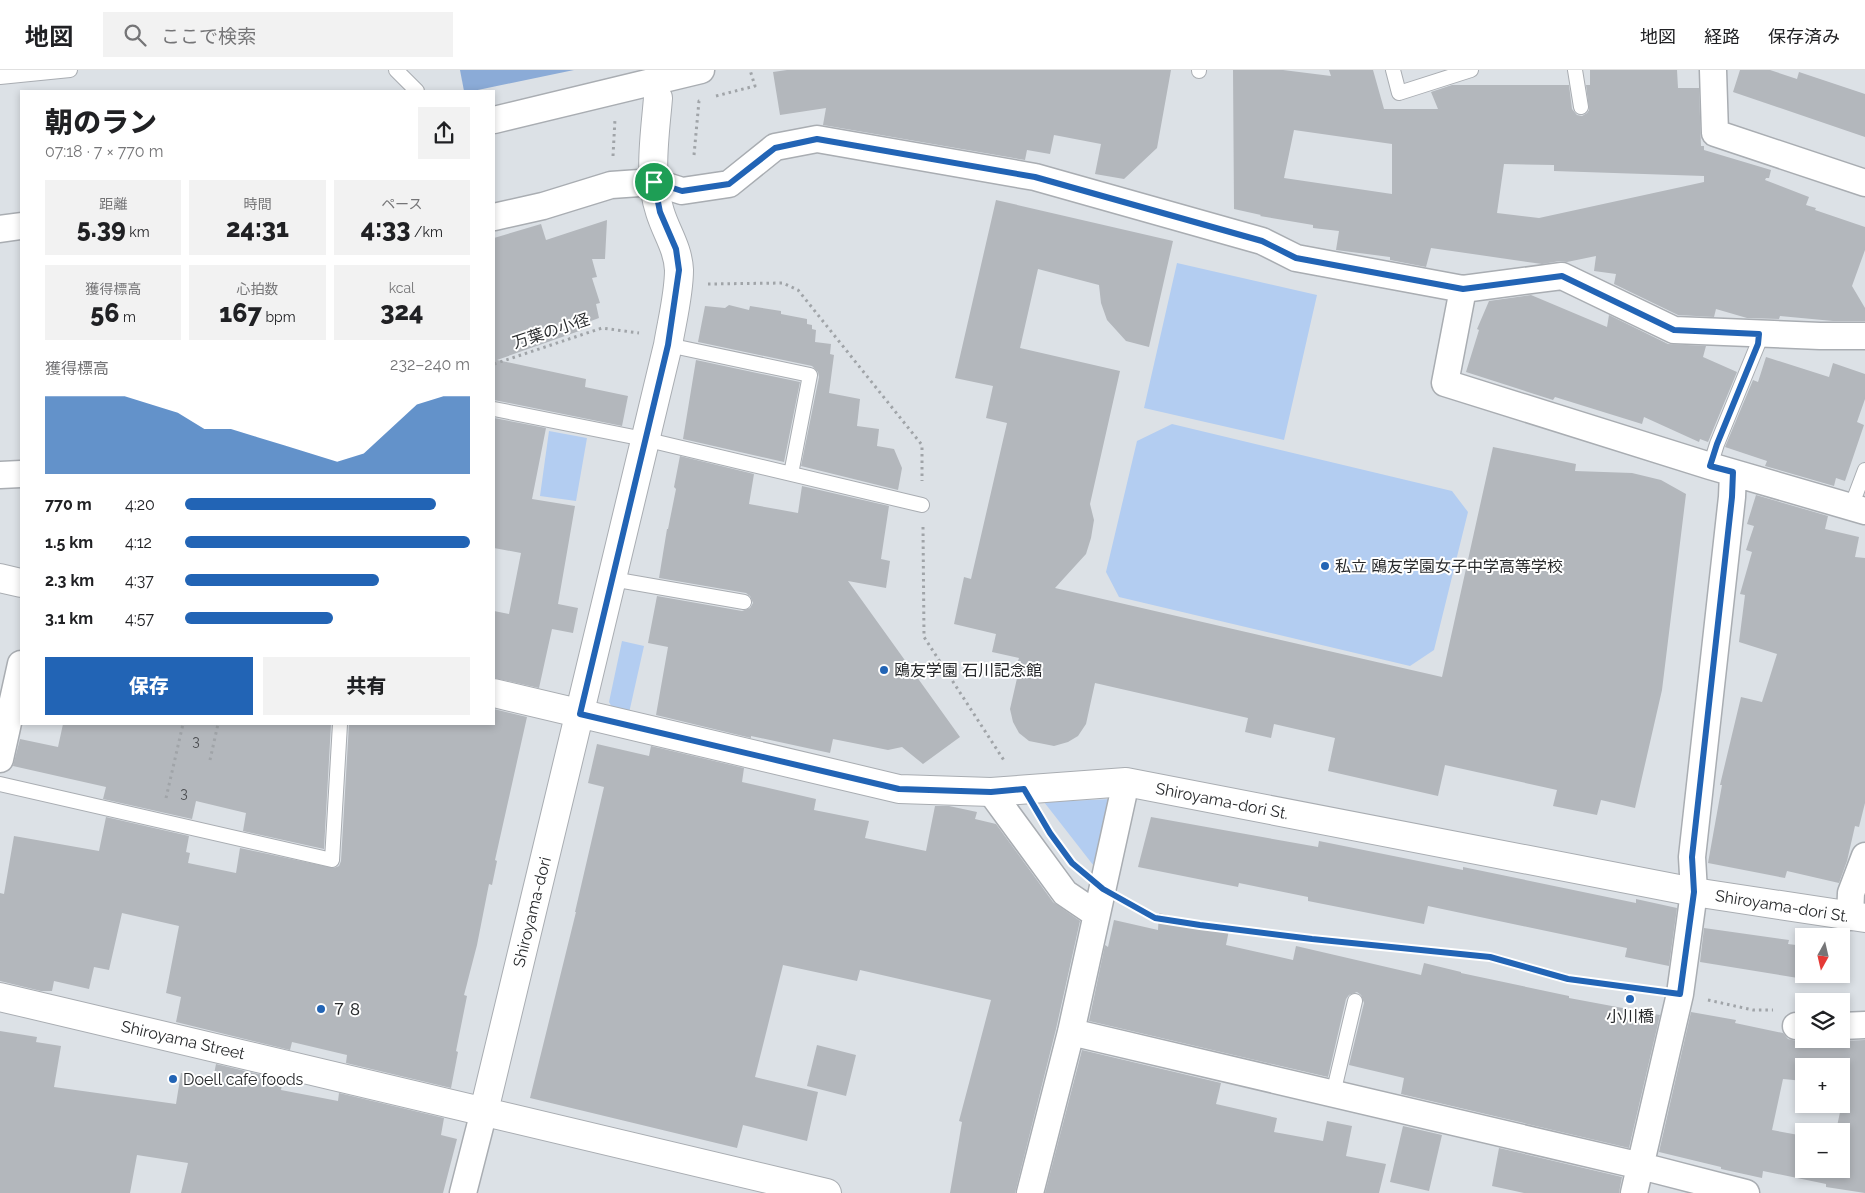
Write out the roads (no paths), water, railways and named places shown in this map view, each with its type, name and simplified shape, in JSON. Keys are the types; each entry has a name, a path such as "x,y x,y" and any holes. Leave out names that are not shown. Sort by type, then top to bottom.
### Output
{"street":[{"path":"495,120 701,70"},
{"path":"1713,70 1715,133 1865,183"},
{"name":"Shiroyama-dori","path":"484,1111 644,439 657,340 679,270 676,249 660,212 654,182 654,144 658,98"},
{"path":"495,218 543,206 611,185 654,182 682,191 729,184 775,148 817,139 1035,177 1262,241 1296,258 1463,289 1562,276 1674,330 1865,336"},
{"path":"0,230 20,226"},
{"path":"1463,289 1445,383 1858,509"},
{"path":"1634,1193 1680,994 1694,892 1692,857 1731,507 1722,469"},
{"path":"0,475 20,474"},
{"path":"0,578 20,583"},
{"path":"0,759 20,669"},
{"name":"Shiroyama-dori St.","path":"495,694 899,789 991,792 1126,782 1694,892 1858,918"},
{"path":"1030,1193 1071,1032 1126,782"},
{"path":"991,792 1065,893 1096,914"},
{"path":"1858,918 1851,893 1865,856"},
{"name":"Shiroyama Street","path":"0,997 827,1193"},
{"path":"1850,1026 1865,1026"},
{"path":"1071,1032 1641,1166 1746,1193"},
{"path":"463,1193 484,1111"}],"lane":[{"path":"0,77 70,70"},
{"path":"396,70 417,90"},
{"path":"1393,70 1399,93 1471,70"},
{"path":"1575,70 1581,107"},
{"path":"1722,469 1717,444 1758,344 1759,334"},
{"path":"657,340 810,375 791,474"},
{"path":"495,409 644,439 922,505"},
{"path":"1858,509 1865,470"},
{"path":"612,579 744,602"},
{"path":"0,784 332,860 340,725"},
{"path":"1333,1094 1355,1001"}],"place":[{"name":"私立 鴎友学園女子中学高等学校","path":"1325,566"},
{"name":"鴎友学園 石川記念館","path":"884,670"},
{"name":"小川橋","path":"1630,999"},
{"name":"７８","path":"321,1009"},
{"name":"Doell cafe foods","path":"173,1079"}]}
